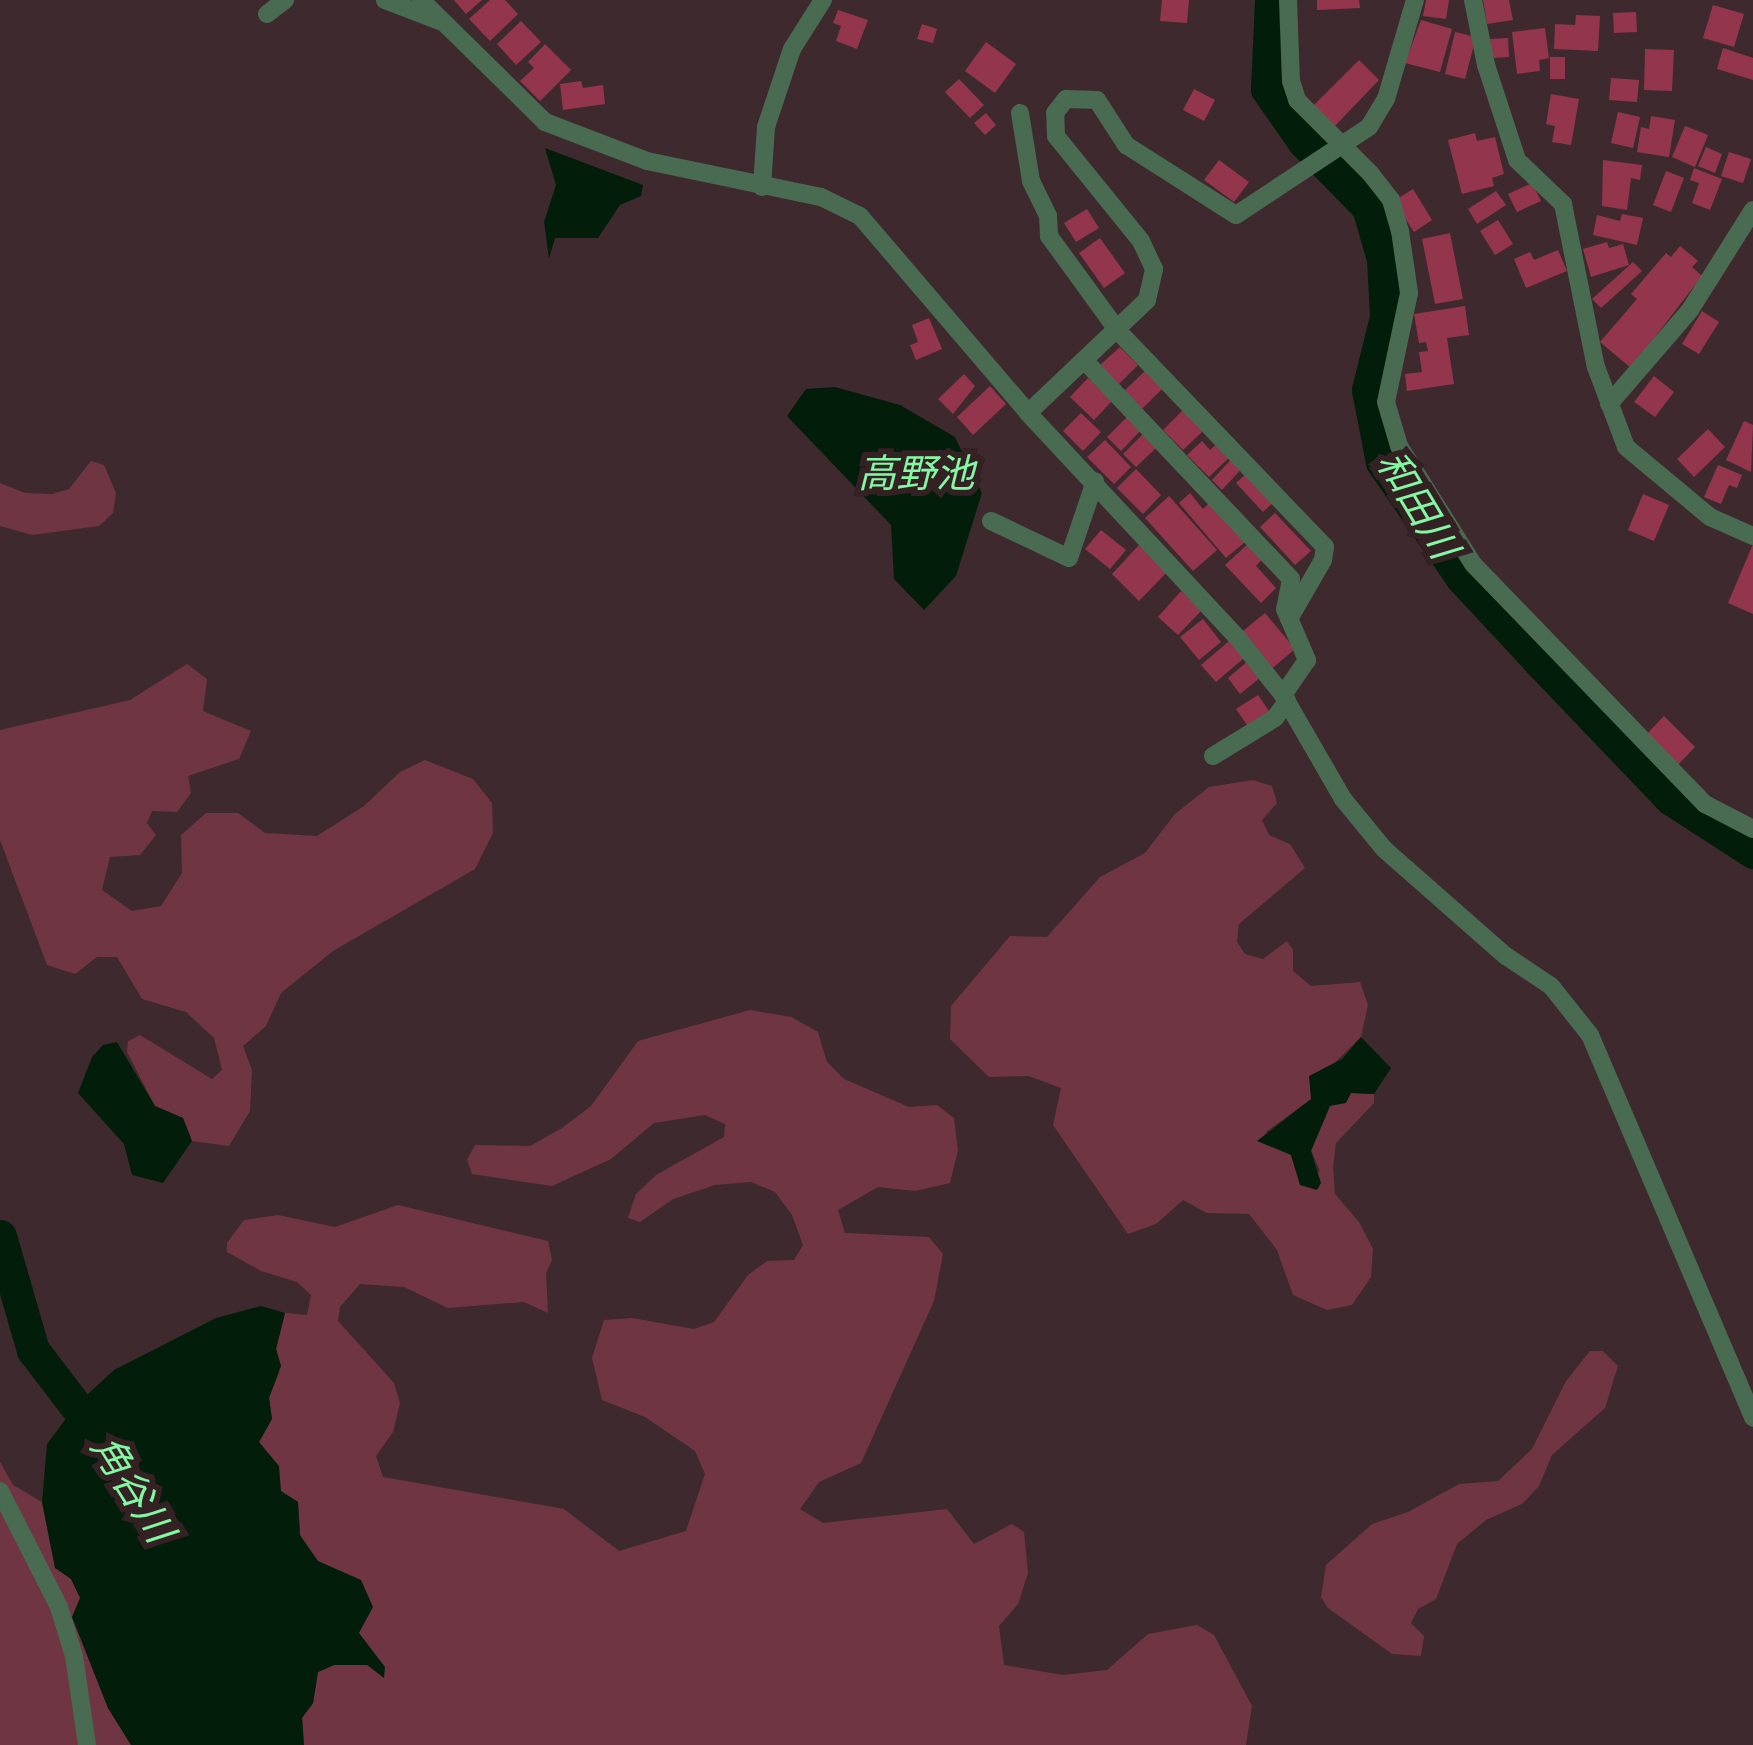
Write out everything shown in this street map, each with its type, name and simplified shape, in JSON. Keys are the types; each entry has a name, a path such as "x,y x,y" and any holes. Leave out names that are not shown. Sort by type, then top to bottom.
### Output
{"street":[{"path":"267,14 285,0"},
{"path":"386,0 442,22"},
{"path":"421,0 545,122 647,161 821,197 860,216 1028,413 1096,481 1285,698 1343,799 1384,849 1505,956 1552,986 1590,1034 1753,1418"},
{"path":"439,0 442,22"},
{"path":"762,187 772,108 792,49 823,0"},
{"path":"1288,0 1291,81 1297,100 1337,150 1391,200 1400,231 1409,293 1386,403 1399,446 1473,564 1705,804 1753,829"},
{"path":"1028,413 1147,300 1154,269 1130,226 1056,136 1055,113 1066,99 1097,100 1126,145 1236,215 1369,127 1386,99 1415,0"},
{"path":"1472,0 1486,65 1517,160 1563,203 1596,367 1626,447 1710,517 1753,536"},
{"path":"1020,113 1031,181 1048,216 1049,236 1118,331 1325,547 1323,560 1289,619"},
{"path":"1610,404 1690,310 1753,210"},
{"path":"1084,360 1292,579 1289,619 1307,660 1275,718 1213,756"},
{"path":"992,521 1069,558 1096,481"},
{"path":"0,1491 59,1607 74,1656 87,1745"}],"shaded area":[{"path":"91,461 104,465 116,493 113,513 99,526 32,535 0,526 0,483 25,493 52,494 69,489"},
{"path":"187,664 207,679 203,711 251,731 239,759 188,776 191,793 177,812 152,811 147,823 156,835 140,855 110,857 102,890 132,911 161,906 182,873 181,835 206,813 238,813 265,833 317,836 364,806 400,772 425,760 473,779 492,803 493,833 475,869 333,951 281,993 266,1026 243,1046 252,1070 250,1111 229,1146 192,1141 183,1118 155,1106 127,1052 128,1041 140,1035 212,1079 222,1070 214,1038 186,1012 142,999 117,957 97,957 75,974 47,965 0,840 0,730 130,700"},
{"path":"1253,780 1272,786 1277,803 1262,820 1269,835 1290,844 1305,868 1239,924 1237,942 1245,954 1263,959 1287,941 1293,950 1293,971 1311,986 1360,982 1368,1005 1361,1037 1326,1071 1311,1099 1266,1132 1291,1155 1300,1185 1320,1171 1311,1150 1330,1106 1351,1093 1374,1094 1374,1103 1336,1143 1333,1167 1335,1194 1359,1222 1373,1249 1371,1277 1352,1305 1327,1310 1293,1295 1277,1250 1249,1214 1207,1213 1183,1200 1156,1224 1128,1234 1053,1125 1061,1088 1029,1076 989,1077 950,1039 951,1006 1010,936 1047,937 1100,877 1145,853 1175,814 1209,787"},
{"path":"750,1010 791,1017 818,1032 827,1062 844,1079 909,1107 937,1105 954,1118 958,1150 950,1183 915,1191 878,1187 838,1210 845,1233 929,1237 943,1254 934,1301 861,1463 819,1482 800,1509 823,1523 947,1509 974,1544 1012,1524 1024,1532 1028,1573 1018,1604 999,1626 1004,1665 1063,1675 1107,1670 1148,1634 1197,1625 1214,1635 1252,1706 1246,1745 304,1745 302,1718 313,1703 318,1672 334,1665 368,1665 359,1633 300,1535 298,1502 280,1491 278,1466 259,1442 272,1419 269,1398 281,1366 276,1349 285,1313 307,1315 311,1295 297,1282 261,1271 227,1252 227,1243 244,1220 278,1215 335,1227 398,1205 548,1241 552,1260 546,1273 548,1313 524,1302 448,1308 404,1287 360,1284 340,1307 338,1321 394,1383 400,1403 393,1432 376,1456 383,1477 564,1509 619,1551 686,1531 705,1474 695,1451 645,1417 602,1400 592,1358 604,1320 632,1318 694,1329 714,1322 748,1275 767,1261 794,1260 803,1245 792,1215 775,1192 751,1182 715,1185 673,1199 640,1222 628,1218 636,1194 656,1175 724,1137 725,1124 705,1115 654,1123 611,1159 552,1186 472,1174 467,1160 475,1145 530,1146 562,1128 591,1106 638,1041"},
{"path":"1590,1351 1603,1351 1618,1366 1605,1408 1552,1455 1539,1486 1522,1504 1486,1520 1457,1544 1436,1599 1418,1609 1411,1623 1424,1636 1421,1656 1392,1654 1328,1608 1321,1597 1326,1565 1372,1524 1408,1512 1459,1484 1498,1481 1532,1449 1566,1381"},
{"path":"0,1462 13,1485 42,1502 55,1567 71,1579 81,1598 72,1617 108,1708 131,1745 0,1745"}],"water":[{"path":"545,148 643,185 641,196 620,205 598,238 555,238 549,259 544,222 556,185"},
{"name":"高野池","path":"835,387 900,405 955,437 982,493 956,576 924,610 894,579 891,525 787,416 806,389"},
{"path":"1361,1037 1391,1068 1374,1094 1351,1093 1346,1103 1330,1106 1311,1151 1321,1183 1317,1190 1300,1185 1291,1155 1257,1141 1311,1099 1309,1076 1342,1059"},
{"path":"117,1042 155,1106 183,1118 192,1141 163,1183 132,1175 124,1144 78,1093 92,1057 103,1045"},
{"path":"261,1306 285,1313 276,1349 281,1366 269,1398 272,1419 259,1442 279,1466 281,1491 298,1502 300,1535 318,1561 361,1580 373,1607 359,1633 385,1667 384,1678 367,1665 334,1665 318,1672 313,1703 302,1718 304,1745 131,1745 108,1708 72,1617 80,1598 71,1579 55,1568 42,1502 47,1444 76,1405 114,1370 216,1318"}],"building":[{"path":"454,0 482,0 466,14"},
{"path":"490,0 505,0 518,14 490,41 469,19"},
{"path":"1162,0 1189,0 1187,23 1160,21"},
{"path":"1317,0 1359,0 1360,8 1317,10"},
{"path":"1426,0 1449,0 1446,19 1423,16"},
{"path":"1483,0 1509,0 1513,20 1487,24"},
{"path":"1713,5 1744,14 1734,47 1703,38"},
{"path":"838,10 868,20 857,49 836,41 841,26 833,23"},
{"path":"1636,12 1637,32 1614,33 1613,13"},
{"path":"1576,15 1600,16 1598,51 1554,49 1555,24 1575,25"},
{"path":"1421,20 1452,29 1440,72 1405,63"},
{"path":"521,21 541,42 516,65 497,44"},
{"path":"922,24 937,29 933,43 917,39"},
{"path":"1545,28 1549,58 1539,60 1540,71 1517,74 1512,32"},
{"path":"1455,32 1476,37 1465,79 1445,74"},
{"path":"1508,38 1509,57 1492,58 1490,39"},
{"path":"986,42 1016,64 995,93 965,71"},
{"path":"545,44 571,70 540,101 520,81 534,68 528,62"},
{"path":"1723,48 1753,58 1753,80 1717,69"},
{"path":"1645,49 1674,50 1672,91 1644,90"},
{"path":"1550,57 1565,57 1565,79 1550,79"},
{"path":"1359,60 1379,80 1333,128 1312,107"},
{"path":"1611,78 1639,80 1637,102 1609,100"},
{"path":"959,79 984,105 970,118 945,92"},
{"path":"581,81 583,88 603,85 605,104 563,110 560,84"},
{"path":"1194,89 1215,100 1204,121 1183,110"},
{"path":"1551,94 1579,99 1571,145 1552,142 1555,126 1546,124"},
{"path":"1618,112 1640,117 1633,148 1611,143"},
{"path":"986,113 996,125 985,135 974,123"},
{"path":"1651,116 1675,120 1669,157 1637,152 1641,127 1649,129"},
{"path":"1685,126 1708,135 1695,167 1672,157"},
{"path":"1475,133 1477,141 1495,137 1504,174 1492,178 1494,186 1462,194 1448,140"},
{"path":"1706,147 1722,154 1715,173 1698,166"},
{"path":"1729,152 1751,159 1743,183 1721,176"},
{"path":"1219,160 1249,182 1234,202 1204,180"},
{"path":"1603,160 1642,165 1640,180 1631,178 1627,210 1602,206"},
{"path":"1694,168 1722,179 1710,210 1692,203 1699,183 1690,180"},
{"path":"1666,171 1684,178 1671,212 1653,205"},
{"path":"1532,183 1541,201 1517,212 1508,194"},
{"path":"1413,189 1432,220 1414,232 1394,201"},
{"path":"1496,191 1506,205 1477,224 1468,209"},
{"path":"1087,209 1099,228 1076,242 1064,223"},
{"path":"1622,214 1643,218 1637,245 1593,235 1597,215 1620,221"},
{"path":"1498,220 1513,244 1495,255 1480,231"},
{"path":"1450,233 1463,299 1435,304 1422,239"},
{"path":"1100,238 1125,273 1104,288 1079,253"},
{"path":"1607,242 1609,248 1623,244 1629,265 1591,277 1583,249"},
{"path":"1680,246 1698,261 1692,267 1702,276 1631,368 1600,342 1637,299 1631,294 1666,253 1671,257"},
{"path":"1558,250 1567,271 1526,288 1514,259 1530,252 1534,260"},
{"path":"1633,262 1642,271 1601,308 1592,299"},
{"path":"1465,306 1469,335 1447,338 1454,384 1407,391 1405,374 1422,372 1419,352 1428,351 1426,342 1419,343 1414,314"},
{"path":"1702,311 1719,322 1699,354 1682,344"},
{"path":"929,318 942,349 916,360 910,345 918,342 912,325"},
{"path":"1120,347 1138,365 1119,384 1100,365"},
{"path":"1145,371 1162,389 1142,409 1124,391"},
{"path":"964,374 975,386 953,414 938,399"},
{"path":"1654,376 1674,392 1655,417 1634,402"},
{"path":"1088,378 1113,400 1094,420 1070,397"},
{"path":"990,386 1006,404 973,435 957,417"},
{"path":"1184,409 1204,430 1183,450 1163,430"},
{"path":"1081,413 1101,432 1083,451 1063,431"},
{"path":"1128,416 1142,429 1121,451 1107,437"},
{"path":"1744,421 1753,425 1751,472 1726,460"},
{"path":"1708,429 1725,447 1694,477 1677,459"},
{"path":"1143,434 1156,448 1136,467 1123,454"},
{"path":"1105,440 1131,467 1114,484 1087,457"},
{"path":"1202,441 1210,450 1220,441 1233,454 1209,477 1187,455"},
{"path":"1236,454 1246,464 1222,490 1212,480"},
{"path":"1718,465 1742,475 1737,488 1729,485 1721,504 1704,497"},
{"path":"1136,469 1161,495 1143,514 1117,488"},
{"path":"1249,471 1276,500 1263,512 1236,483"},
{"path":"1190,493 1203,509 1210,502 1245,542 1226,558 1179,503"},
{"path":"1643,494 1669,505 1654,541 1628,530"},
{"path":"1169,496 1217,550 1193,571 1145,518"},
{"path":"1275,513 1311,551 1295,565 1260,527"},
{"path":"1101,530 1126,550 1110,569 1085,549"},
{"path":"1250,542 1264,557 1256,566 1276,588 1261,603 1225,565"},
{"path":"1753,544 1753,614 1728,603"},
{"path":"1139,545 1167,572 1139,601 1112,574"},
{"path":"1181,591 1202,610 1178,635 1158,617"},
{"path":"1265,613 1295,649 1269,671 1238,635"},
{"path":"1203,619 1221,642 1199,660 1180,637"},
{"path":"1229,641 1244,658 1216,682 1201,665"},
{"path":"1248,661 1261,677 1240,694 1228,678"},
{"path":"1258,695 1271,714 1249,728 1236,709"},
{"path":"1664,716 1695,747 1678,765 1646,735"}],"waterway":[{"name":"和田川","path":"1271,0 1267,89 1304,142 1368,207 1383,259 1386,317 1368,390 1382,462 1462,578 1541,663 1671,799 1753,852"},
{"name":"角谷川","path":"0,1236 33,1350 103,1442"}]}
